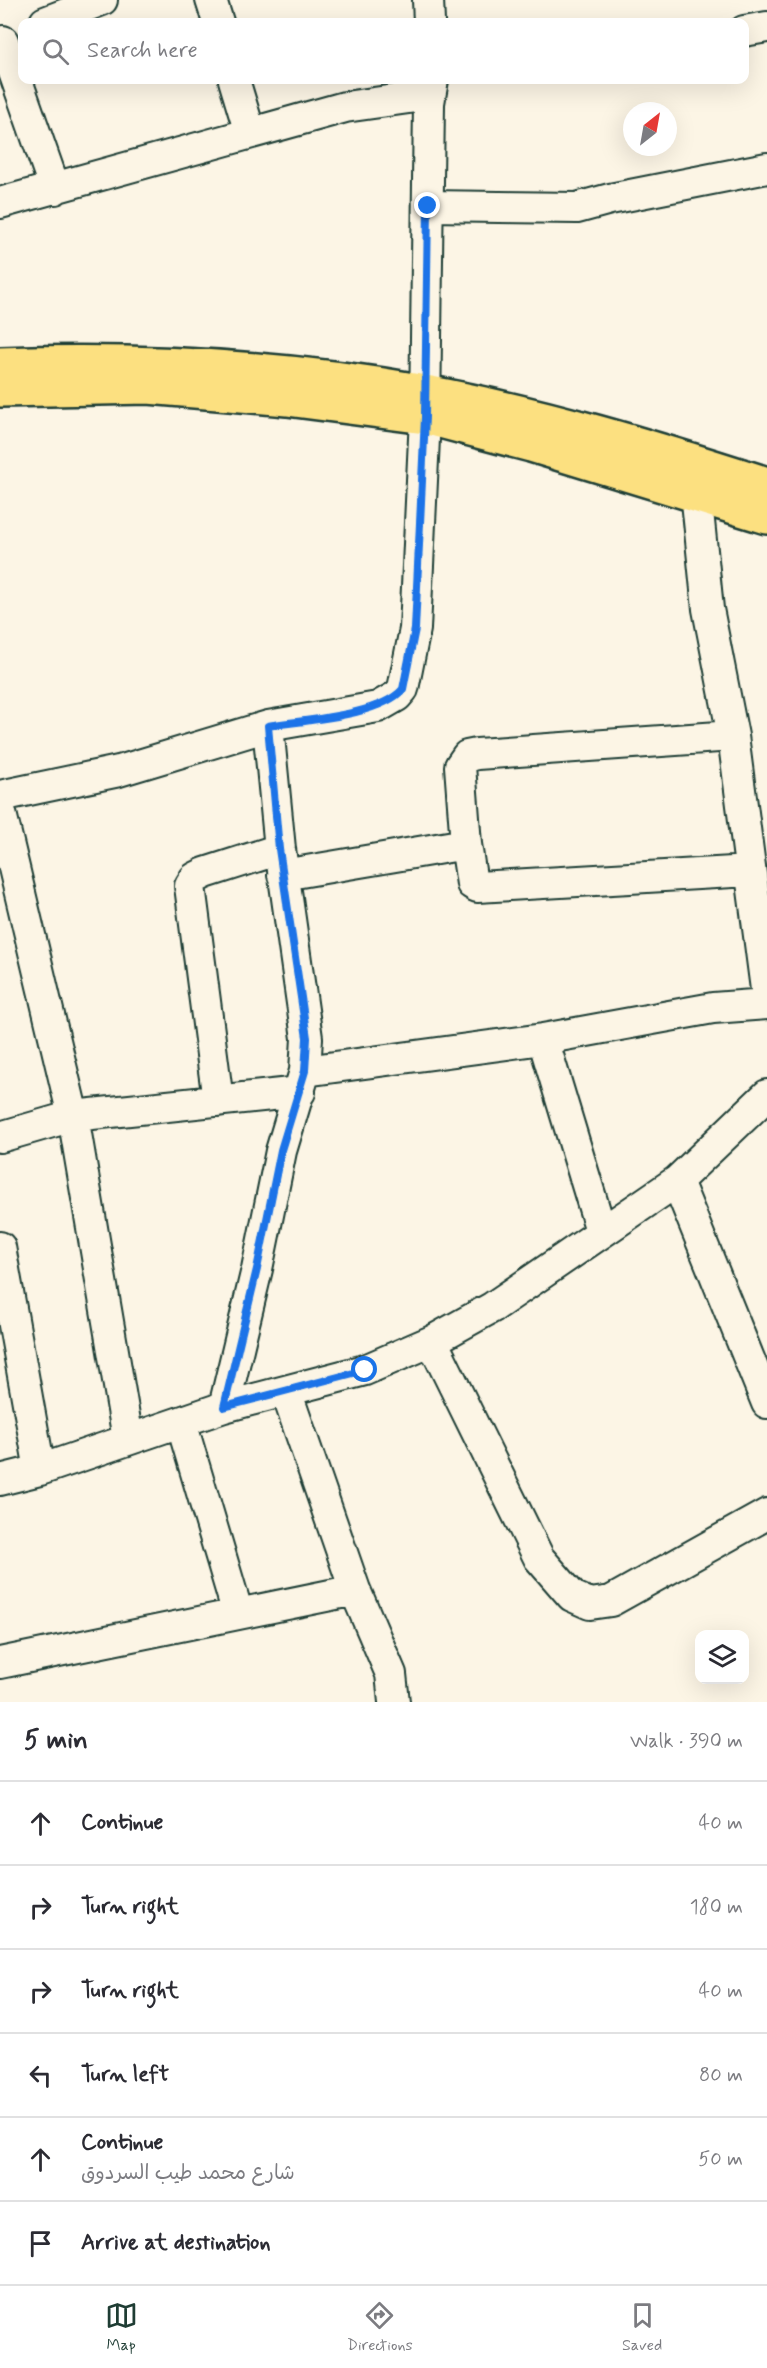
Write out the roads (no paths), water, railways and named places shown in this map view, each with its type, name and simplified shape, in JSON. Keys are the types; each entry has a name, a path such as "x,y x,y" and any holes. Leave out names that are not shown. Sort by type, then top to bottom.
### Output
{"highway":[{"path":"0,364 145,362 280,372 425,405 597,433 767,484"},
{"path":"0,390 148,387 287,399 425,405 767,517"}],"street":[{"path":"51,13 102,0"},
{"path":"211,0 217,18"},
{"path":"428,0 429,18"},
{"path":"749,30 767,27"},
{"path":"8,38 18,69"},
{"path":"23,84 56,189"},
{"path":"235,84 250,133"},
{"path":"0,204 250,133 438,84 428,206 425,405 415,629 403,689 397,696 378,707 268,726 119,771 0,796"},
{"path":"428,206 577,208 609,199 767,168"},
{"path":"691,460 698,495 708,609 733,736 767,997"},
{"path":"224,1407 257,1269 281,1150 303,1081 307,1038 281,862 268,726"},
{"path":"733,736 467,756 460,766 466,844 472,884 483,889 750,871"},
{"path":"0,809 73,1116 128,1439"},
{"path":"218,1101 190,886 195,878 205,873 281,862 466,844"},
{"path":"0,1137 73,1116 218,1101 303,1081 712,1008 767,1004"},
{"path":"543,1039 601,1231"},
{"path":"0,1480 40,1470 224,1407 365,1370 432,1341 493,1307 601,1231 678,1181 767,1095"},
{"path":"678,1181 767,1403"},
{"path":"0,1247 40,1470"},
{"path":"432,1341 539,1558 564,1590 580,1601 590,1604 611,1601 767,1514"},
{"path":"286,1391 355,1590 391,1674 394,1702"},
{"path":"181,1422 238,1614"},
{"path":"0,1663 355,1590"}]}
